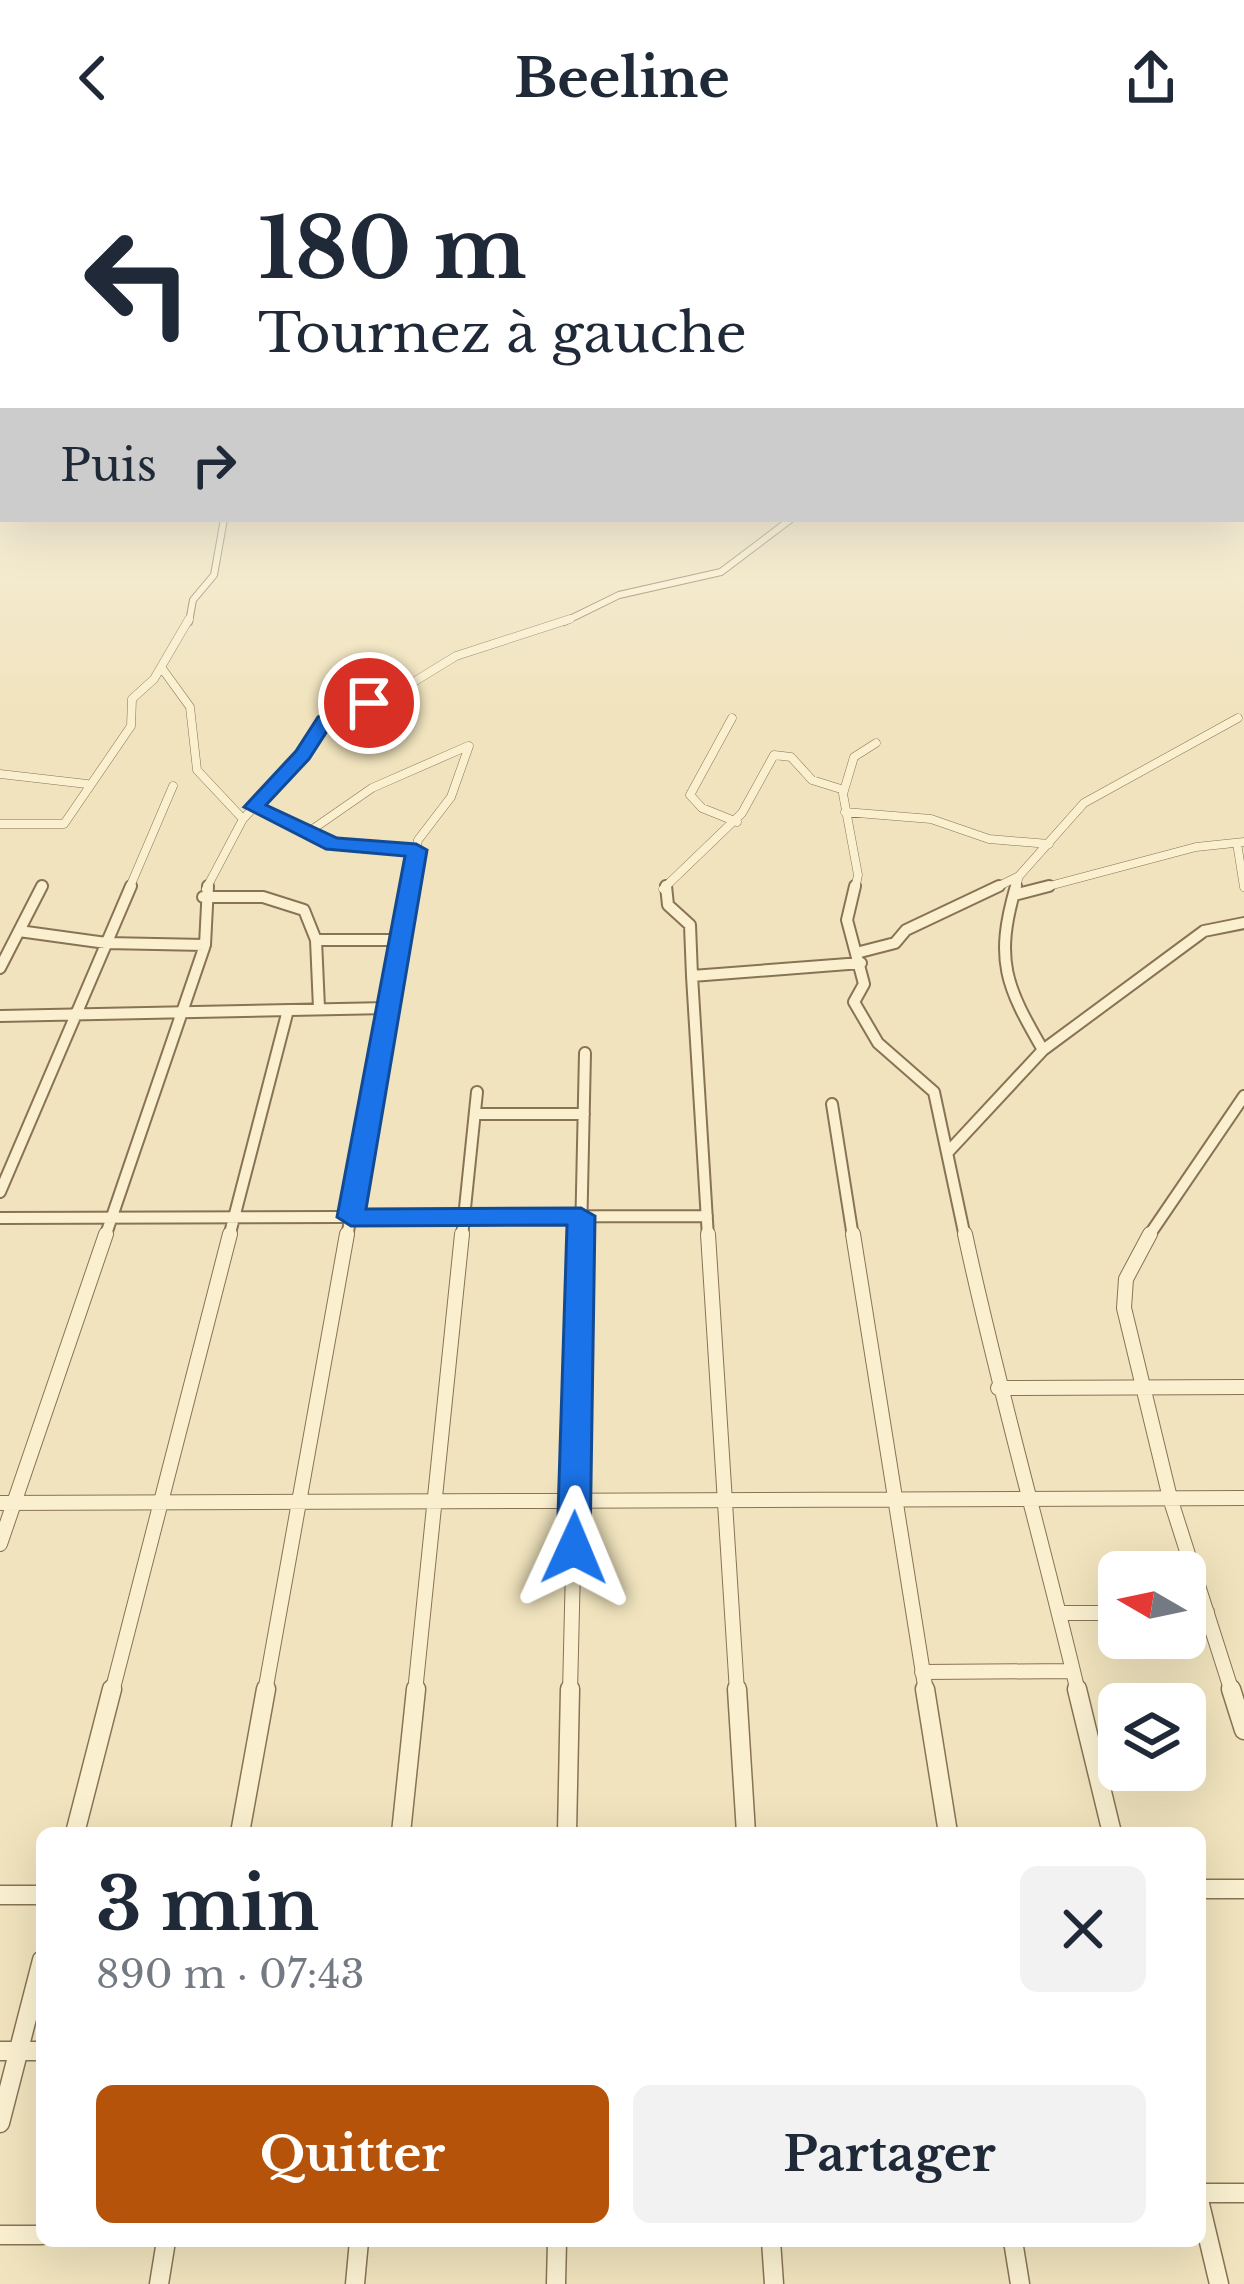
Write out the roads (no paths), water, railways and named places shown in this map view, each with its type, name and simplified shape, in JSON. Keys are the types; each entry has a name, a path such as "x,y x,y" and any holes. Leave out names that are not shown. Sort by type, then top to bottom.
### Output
{"street":[{"path":"0,824 64,824 134,721 132,699 161,667 188,625 193,600 214,575 223,522"},
{"path":"0,1544 7,1503 205,945 203,898 243,819 332,715 394,694 456,656 553,627 620,595 721,572 787,522"},
{"path":"161,667 187,689 192,703 199,774 243,819"},
{"path":"732,718 723,746 702,762 690,796 702,808 737,822"},
{"path":"692,976 860,957 895,944 906,930 1019,876 1084,803 1238,718"},
{"path":"876,743 854,757 844,790 844,812 858,874 847,920 864,984 854,1002 881,1053 908,1064 934,1092 998,1388 1032,1499 1111,1827"},
{"path":"241,1827 416,850 451,797 469,746 372,788 310,831"},
{"path":"746,1827 690,925 668,905 663,889 693,855 737,822 772,778 774,755 791,757 812,780 844,790"},
{"path":"0,774 87,784"},
{"path":"0,1192 172,786"},
{"path":"254,807 353,848 416,850"},
{"path":"844,812 931,819 989,839 1051,844"},
{"path":"1014,895 1171,852 1240,843 1244,887"},
{"path":"1019,876 1006,985 1043,1050"},
{"path":"0,968 42,885"},
{"path":"203,898 263,897 304,910 316,940 319,1009"},
{"path":"950,1151 1043,1050 1204,932 1244,923"},
{"path":"19,931 106,943 205,945"},
{"path":"316,940 400,940"},
{"path":"0,1016 388,1008"},
{"path":"77,1827 288,1010"},
{"path":"567,1827 585,1053"},
{"path":"402,1827 477,1093"},
{"path":"1244,1096 1139,1251 1126,1279 1124,1308 1170,1498 1244,1730"},
{"path":"832,1104 947,1827"},
{"path":"475,1114 584,1114"},
{"path":"0,1218 707,1216"},
{"path":"998,1388 1244,1387"},
{"path":"7,1503 1244,1498"},
{"path":"1059,1613 1098,1613"},
{"path":"922,1672 1073,1671"},
{"path":"1206,1889 1244,1889"},
{"path":"0,1895 36,1894"},
{"path":"0,2122 9,2051 36,1977"},
{"path":"1206,2193 1244,2193"},
{"path":"1206,2229 1219,2284"},
{"path":"0,2236 36,2235"},
{"path":"158,2284 165,2247"},
{"path":"355,2284 358,2247"},
{"path":"556,2284 557,2247"},
{"path":"771,2247 774,2284"},
{"path":"1014,2247 1020,2284"}]}
